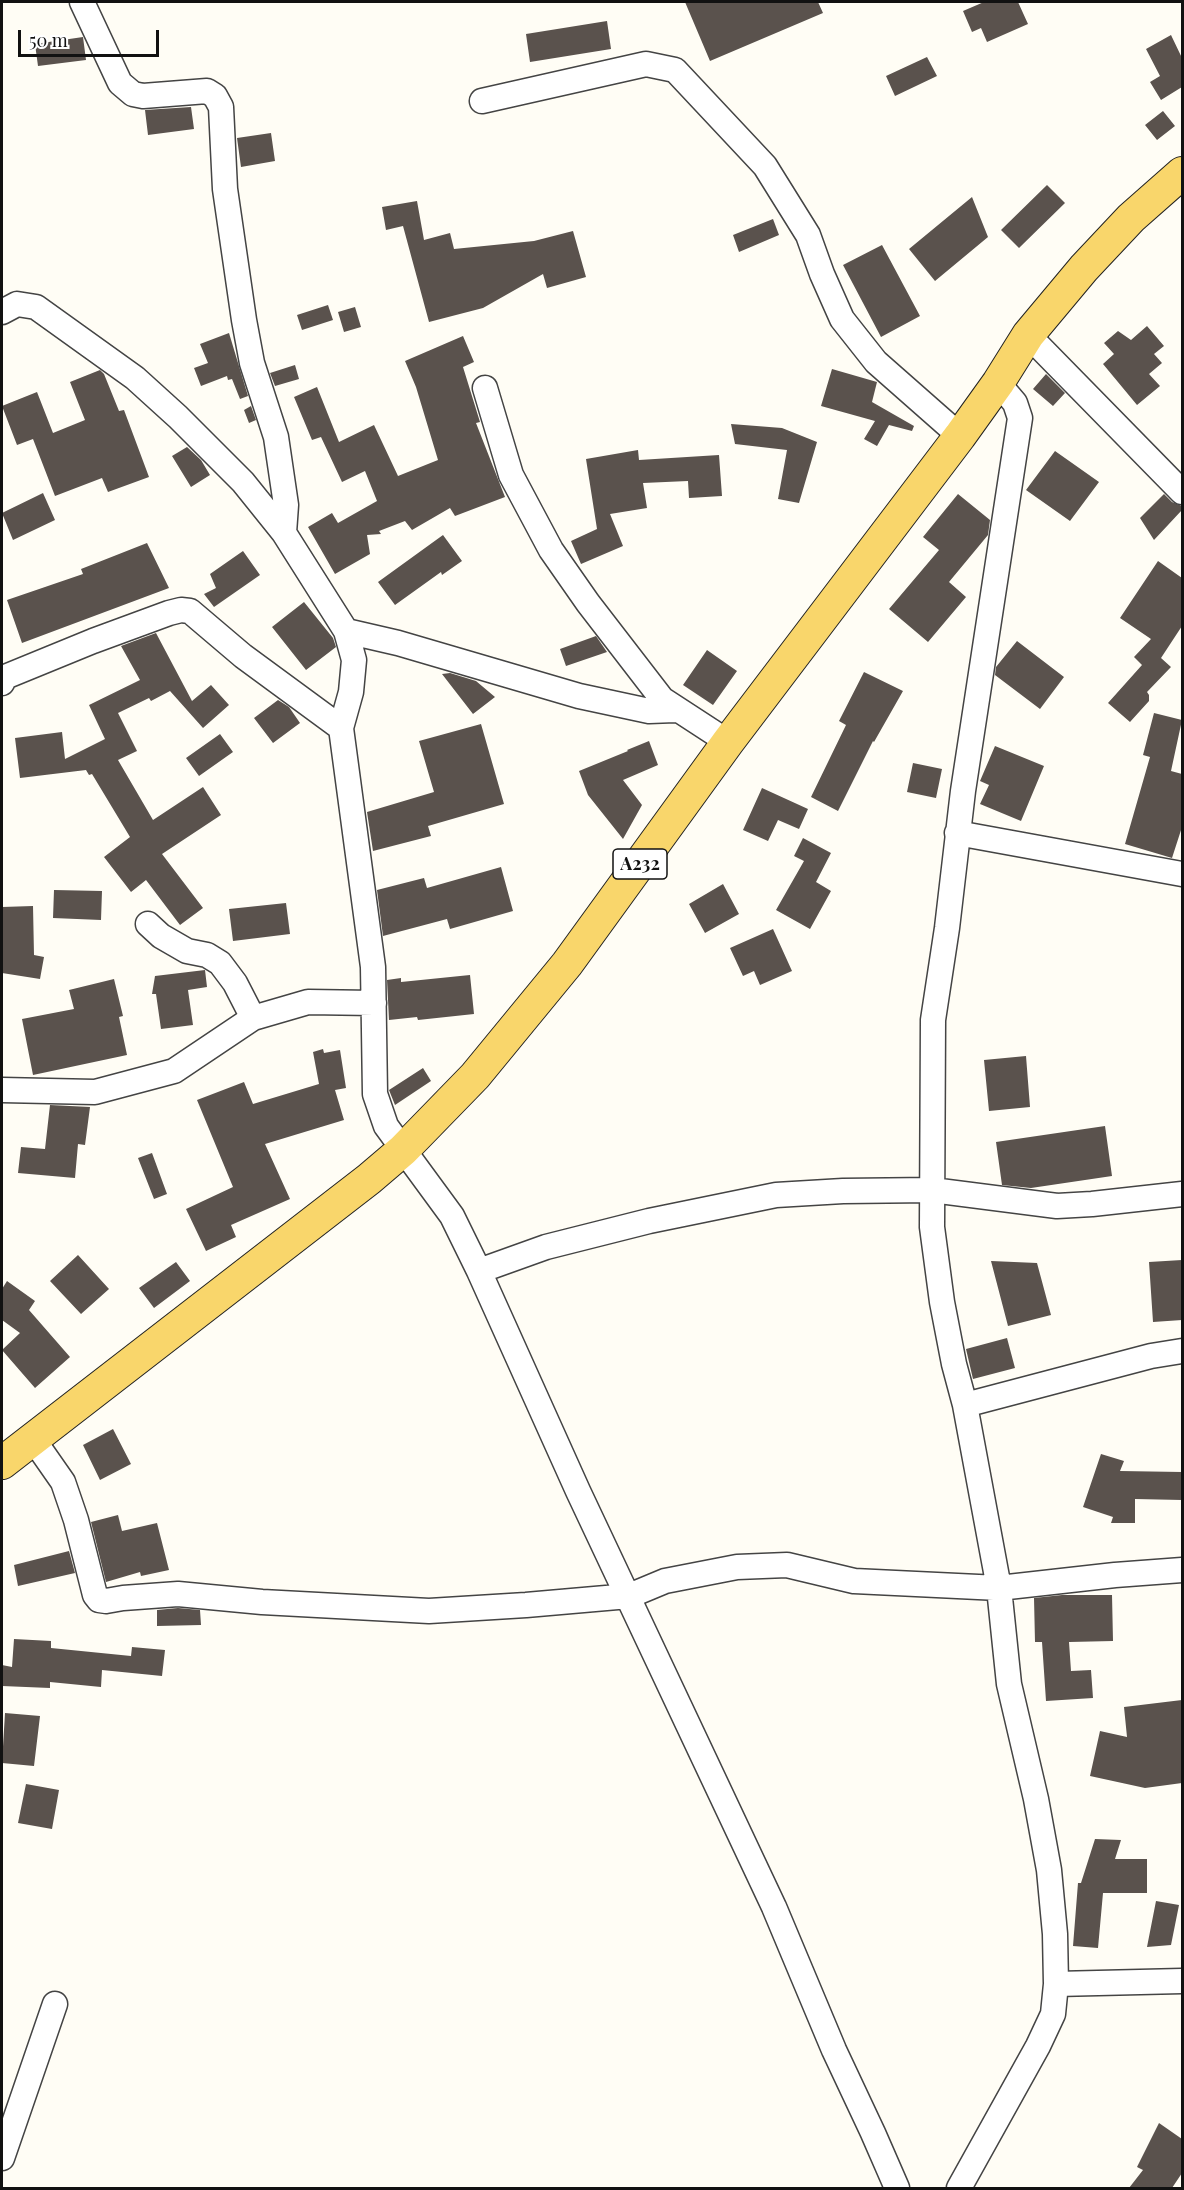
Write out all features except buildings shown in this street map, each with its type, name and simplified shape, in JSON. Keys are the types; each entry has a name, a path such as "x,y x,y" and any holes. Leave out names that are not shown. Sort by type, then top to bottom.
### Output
{"main road":[{"name":"A232","path":"2,1463 341,1201 403,1150 475,1076 567,964 728,742 960,436 998,383 1028,335 1084,268 1131,218 1182,173"}],"street":[{"path":"82,2 120,83 133,94 143,96 207,92 215,96 221,107 225,189 244,320 252,363 276,437 286,505 284,533"},
{"path":"482,101 646,64 675,70 765,166 808,235 822,274 842,319 849,328 876,362 960,436"},
{"path":"2,312 17,304 36,307 135,378 178,417 243,482 284,533 346,631 354,660 351,692 341,728 373,967 375,1094 386,1126 452,1216 479,1271 578,1491 774,1907 834,2050 897,2188"},
{"path":"1028,335 1182,492"},
{"path":"959,2188 1038,2046 1053,2014 1056,1984 1055,1934 1049,1870 1036,1799 1009,1684 999,1588 965,1405 954,1364 942,1302 932,1227 933,1020 947,928 957,833 1020,418 1015,403 998,383"},
{"path":"485,388 511,475 551,550 662,699 675,710 728,742"},
{"path":"2,683 5,677 93,641 169,613 180,610 190,611 243,656 341,728"},
{"path":"346,631 398,643 579,696 649,711 675,710"},
{"path":"957,833 1182,874"},
{"path":"148,924 161,936 187,951 207,955 220,963 235,983 253,1018"},
{"path":"2,1090 95,1092 174,1071 253,1018 308,1002 374,1003"},
{"path":"479,1271 569,1241 649,1221 776,1195 843,1191 932,1190 1058,1206 1182,1194"},
{"path":"965,1405 1140,1358 1182,1351"},
{"path":"33,1439 63,1482 76,1520 95,1595 99,1600 106,1601 178,1594 295,1605 429,1611 629,1596 665,1581 737,1567 787,1565 854,1581 999,1588 1182,1570"},
{"path":"1056,1984 1182,1981"},
{"path":"2,2158 55,2004"}]}
